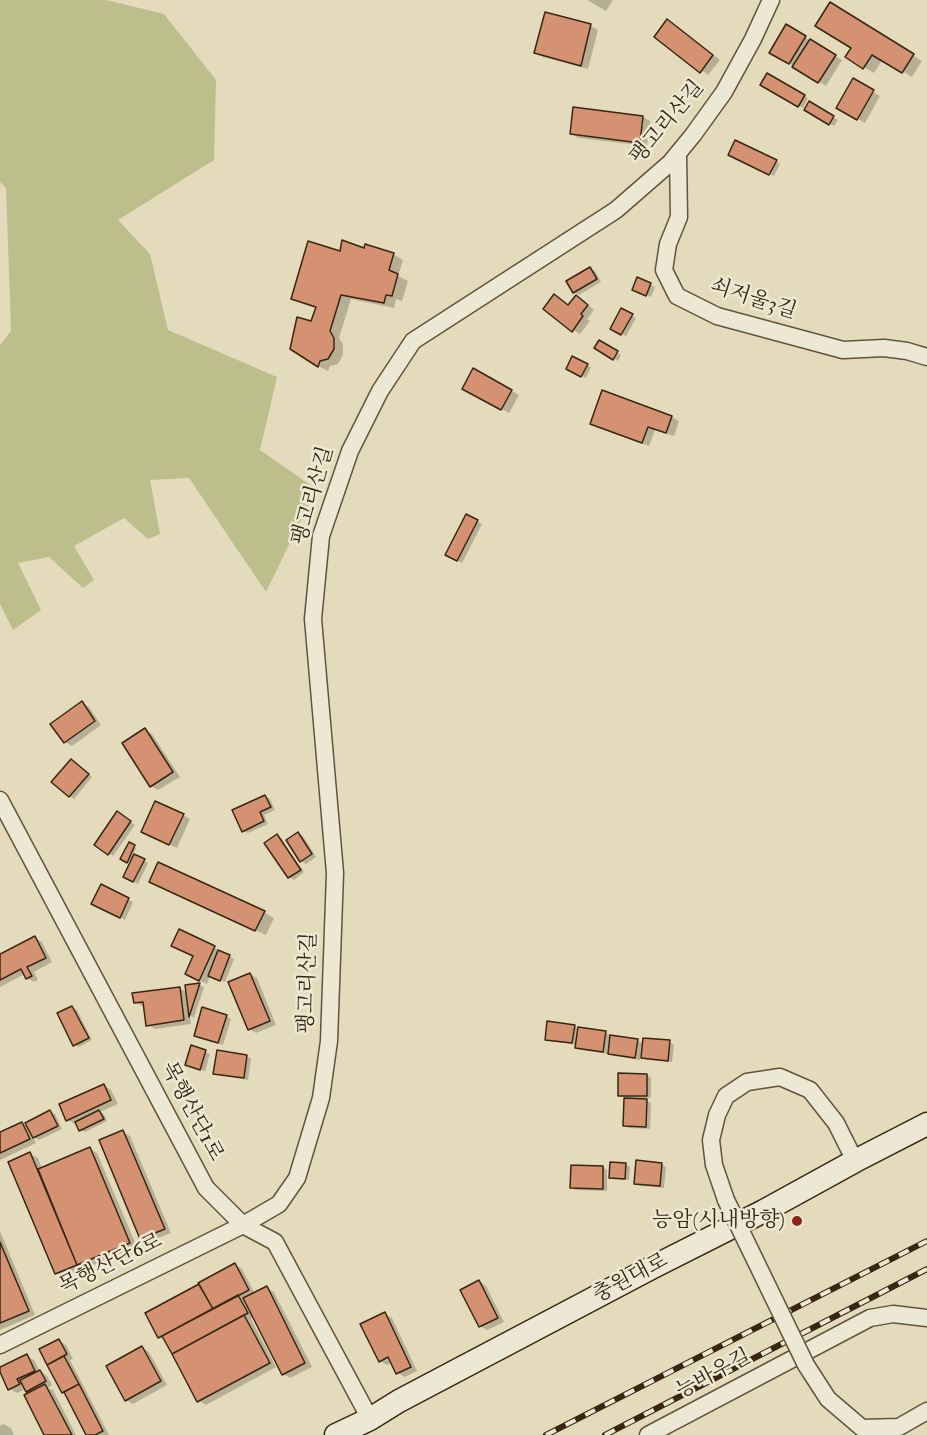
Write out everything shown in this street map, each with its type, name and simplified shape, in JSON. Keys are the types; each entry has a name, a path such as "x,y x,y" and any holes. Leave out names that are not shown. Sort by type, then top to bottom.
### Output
{"street":[{"name":"팽고리산길","path":"243,1226 279,1204 297,1178 321,1098 329,1041 335,873 313,619 321,537 350,451 380,391 413,341 616,210 670,163 724,92 771,0"},
{"name":"쇠저울3길","path":"678,154 679,217 668,244 664,270 677,296 717,316 843,350 884,348 927,357"},
{"name":"목행산단1로","path":"0,800 206,1188 243,1226 275,1242 370,1419"},
{"path":"855,1161 836,1123 810,1090 780,1077 747,1082 726,1095 717,1115 711,1140 714,1165 726,1200 806,1365 828,1399 862,1428 899,1427 927,1411"},
{"name":"충원대로","path":"336,1435 927,1124"},
{"name":"목행산단6로","path":"0,1345 243,1226"},
{"name":"능바우길","path":"648,1435 870,1318 893,1314 927,1318"}],"green space":[{"path":"0,0 106,0 164,14 216,80 214,160 118,220 150,254 168,330 277,377 260,450 316,489 266,592 189,478 150,480 160,534 148,539 124,518 74,546 94,580 83,588 49,557 18,563 41,610 13,630 0,604 0,345 11,331 6,188 0,182"}],"building":[{"path":"830,2 914,54 902,73 872,55 863,69 845,57 851,48 815,26"},
{"path":"545,12 591,24 581,66 534,53"},
{"path":"667,19 713,55 700,73 654,37"},
{"path":"786,24 806,36 789,64 769,53"},
{"path":"810,39 836,55 818,83 792,67"},
{"path":"767,73 805,95 798,107 760,85"},
{"path":"853,78 874,90 857,120 836,108"},
{"path":"809,101 834,116 829,125 804,110"},
{"path":"573,107 643,116 640,143 570,134"},
{"path":"735,140 777,160 769,175 728,155"},
{"path":"342,240 364,248 365,244 394,253 389,270 398,274 392,296 386,295 384,303 341,295 330,331 334,338 334,349 328,359 320,361 318,367 290,349 297,317 311,321 316,307 291,299 308,241 340,251"},
{"path":"590,267 597,279 573,293 566,281"},
{"path":"637,277 651,283 646,296 632,290"},
{"path":"554,294 568,305 576,295 588,305 572,332 543,309"},
{"path":"621,308 633,314 621,335 610,329"},
{"path":"599,340 618,351 613,360 594,348"},
{"path":"572,356 588,364 581,377 566,369"},
{"path":"473,368 512,390 501,410 462,389"},
{"path":"602,390 672,416 666,433 648,427 642,443 590,424"},
{"path":"466,514 478,520 457,561 445,555"},
{"path":"82,701 95,721 64,743 50,724"},
{"path":"145,728 173,772 150,787 122,743"},
{"path":"71,759 89,774 69,797 51,782"},
{"path":"265,795 271,807 260,812 264,821 242,832 232,810"},
{"path":"155,801 184,814 169,845 141,832"},
{"path":"117,811 131,821 108,855 94,845"},
{"path":"298,832 312,854 300,862 286,840"},
{"path":"277,834 301,870 288,878 264,843"},
{"path":"129,842 135,845 127,863 120,859"},
{"path":"134,854 145,859 133,882 123,877"},
{"path":"158,862 265,911 255,931 149,882"},
{"path":"101,884 129,898 120,918 91,904"},
{"path":"179,929 215,946 199,981 185,974 193,956 171,946"},
{"path":"35,936 46,958 27,967 32,976 26,979 21,969 0,980 0,954"},
{"path":"218,950 230,955 220,981 208,976"},
{"path":"250,973 270,1021 248,1030 228,982"},
{"path":"200,983 189,1017 185,985"},
{"path":"180,987 184,1020 146,1026 143,1002 134,1003 132,993"},
{"path":"72,1006 89,1038 73,1046 57,1013"},
{"path":"202,1007 227,1015 218,1043 194,1036"},
{"path":"547,1021 575,1025 572,1043 545,1040"},
{"path":"578,1027 606,1031 603,1052 575,1048"},
{"path":"610,1035 638,1039 635,1058 608,1054"},
{"path":"643,1038 670,1040 668,1061 641,1058"},
{"path":"191,1045 206,1050 200,1070 185,1065"},
{"path":"217,1050 247,1055 244,1078 213,1074"},
{"path":"618,1073 647,1074 647,1096 618,1096"},
{"path":"104,1084 111,1100 66,1121 59,1104"},
{"path":"624,1098 647,1099 646,1127 623,1126"},
{"path":"50,1110 58,1126 33,1138 25,1123"},
{"path":"99,1110 104,1119 79,1131 75,1122"},
{"path":"22,1122 30,1139 0,1153 0,1132"},
{"path":"123,1130 165,1229 140,1239 99,1140"},
{"path":"90,1147 130,1243 77,1265 38,1169"},
{"path":"30,1152 77,1265 55,1274 8,1162"},
{"path":"636,1160 662,1163 660,1186 634,1184"},
{"path":"610,1162 626,1163 625,1179 609,1178"},
{"path":"571,1165 603,1166 603,1189 570,1188"},
{"path":"0,1242 29,1311 0,1323"},
{"path":"235,1263 249,1290 213,1309 198,1283"},
{"path":"479,1280 498,1318 479,1327 460,1290"},
{"path":"199,1284 213,1309 158,1338 145,1313"},
{"path":"267,1286 305,1363 282,1375 243,1298"},
{"path":"238,1295 248,1313 172,1354 162,1336"},
{"path":"385,1312 411,1367 396,1374 388,1357 379,1362 360,1324"},
{"path":"244,1315 270,1363 197,1402 172,1354"},
{"path":"59,1339 67,1354 47,1365 39,1349"},
{"path":"142,1346 161,1381 125,1401 106,1366"},
{"path":"27,1354 35,1371 17,1379 20,1384 8,1390 0,1367"},
{"path":"64,1356 79,1384 62,1393 47,1365"},
{"path":"40,1370 46,1381 26,1392 20,1380"},
{"path":"45,1384 72,1435 44,1435 24,1395"},
{"path":"79,1384 103,1431 95,1435 86,1435 64,1392"}],"railway":[{"path":"546,1435 927,1241"},
{"path":"605,1435 927,1269"}],"place":[{"name":"능암(시내방향)","path":"797,1221"}]}
